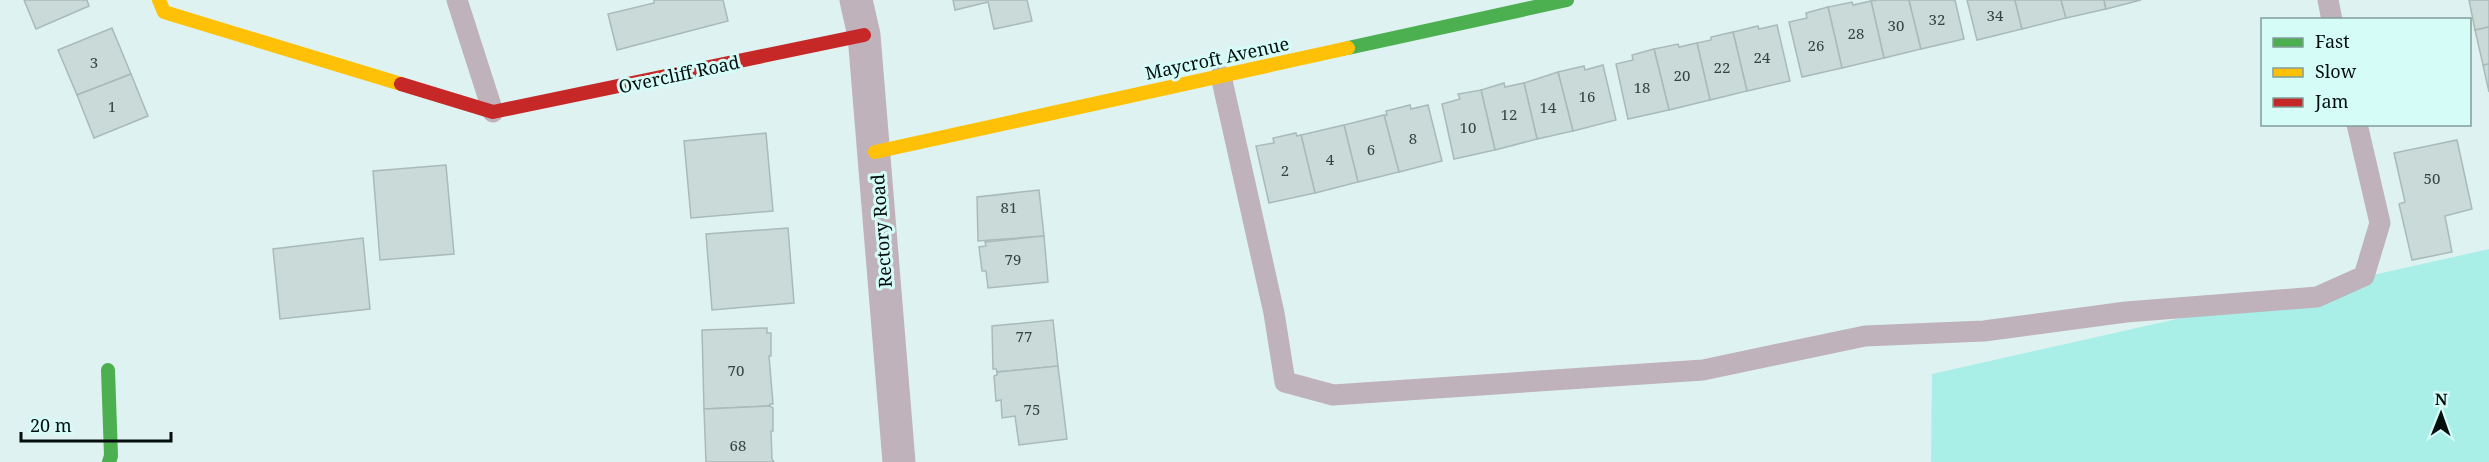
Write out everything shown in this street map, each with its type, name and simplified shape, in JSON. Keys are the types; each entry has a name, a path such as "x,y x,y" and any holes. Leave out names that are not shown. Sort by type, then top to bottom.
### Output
{"street":[{"name":"Overcliff Road","path":"159,0 164,12 493,112 864,36"},
{"name":"Rectory Road","path":"856,0 864,36 875,152 899,462"},
{"name":"Maycroft Avenue","path":"875,152 1567,0"},
{"path":"108,370 111,456 109,462"}],"lane":[{"path":"457,0 493,112"},
{"path":"2328,0 2332,18"},
{"path":"1221,76 1274,314 1285,382 1333,395 1703,370 1864,336 1984,331 2126,312 2317,297 2364,276 2380,223 2357,126"}],"shaded area":[{"path":"2489,249 2489,462 1931,462 1932,374"}],"building":[{"path":"24,0 87,0 89,6 36,29"},
{"path":"654,0 723,0 728,21 617,50 608,14 654,3"},
{"path":"953,0 1027,0 1032,21 994,29 988,2 955,10"},
{"path":"1909,0 1921,49 1884,58 1871,1"},
{"path":"1909,0 1955,0 1964,39 1921,49"},
{"path":"1967,0 2015,0 2022,29 1977,40"},
{"path":"2015,0 2061,0 2066,18 2022,29"},
{"path":"2061,0 2104,0 2106,9 2066,18"},
{"path":"2104,0 2141,0 2106,9"},
{"path":"2469,0 2489,0 2489,27 2475,30"},
{"path":"1871,1 1884,58 1842,68 1828,7"},
{"path":"1828,7 1842,68 1802,77 1789,22 1807,18 1806,13"},
{"path":"1777,25 1790,81 1747,91 1733,32 1758,26 1759,29"},
{"path":"2489,27 2489,64 2483,65 2475,30"},
{"path":"112,28 131,74 77,95 58,50"},
{"path":"1733,32 1747,91 1710,100 1697,43"},
{"path":"1697,43 1710,100 1669,110 1654,49"},
{"path":"1654,49 1669,110 1628,119 1616,64 1633,60 1632,55"},
{"path":"2489,64 2489,92 2483,65"},
{"path":"1603,65 1616,120 1573,131 1558,72 1584,66 1585,70"},
{"path":"1558,72 1573,131 1537,139 1524,83"},
{"path":"131,74 148,116 94,138 77,95"},
{"path":"1504,83 1505,87 1524,83 1537,139 1495,150 1481,90"},
{"path":"1481,90 1495,150 1454,159 1442,104 1460,99 1458,94"},
{"path":"1410,105 1411,109 1428,105 1442,161 1399,172 1384,115 1387,115 1386,111"},
{"path":"1384,115 1399,172 1358,182 1344,125"},
{"path":"1344,125 1358,182 1315,193 1301,135"},
{"path":"766,133 773,211 691,218 684,141"},
{"path":"1296,133 1297,136 1301,135 1315,193 1269,203 1256,146 1274,143 1273,138"},
{"path":"2457,140 2472,209 2445,216 2452,252 2412,260 2399,204 2405,202 2394,153"},
{"path":"446,165 454,254 380,260 373,171"},
{"path":"1039,190 1044,236 978,241 977,197"},
{"path":"788,228 794,303 712,310 706,234"},
{"path":"1044,236 1048,282 988,288 986,271 982,271 979,247 986,246 985,242"},
{"path":"363,238 370,309 280,319 273,249"},
{"path":"1053,320 1058,366 997,372 993,369 992,326"},
{"path":"767,328 767,333 771,333 771,356 769,356 773,404 704,409 702,330"},
{"path":"1058,366 1067,439 1019,445 1015,416 1002,418 1001,400 996,401 994,376 997,372"},
{"path":"770,406 773,408 773,431 771,431 774,462 706,462 704,409"}],"traffic: fast":[{"path":"1348,48 1567,0"},
{"path":"108,370 111,456 109,462"}],"traffic: slow":[{"path":"159,0 164,12 401,84"},
{"path":"875,152 1348,48"}],"traffic: jam":[{"path":"401,84 493,112 864,35"}]}
